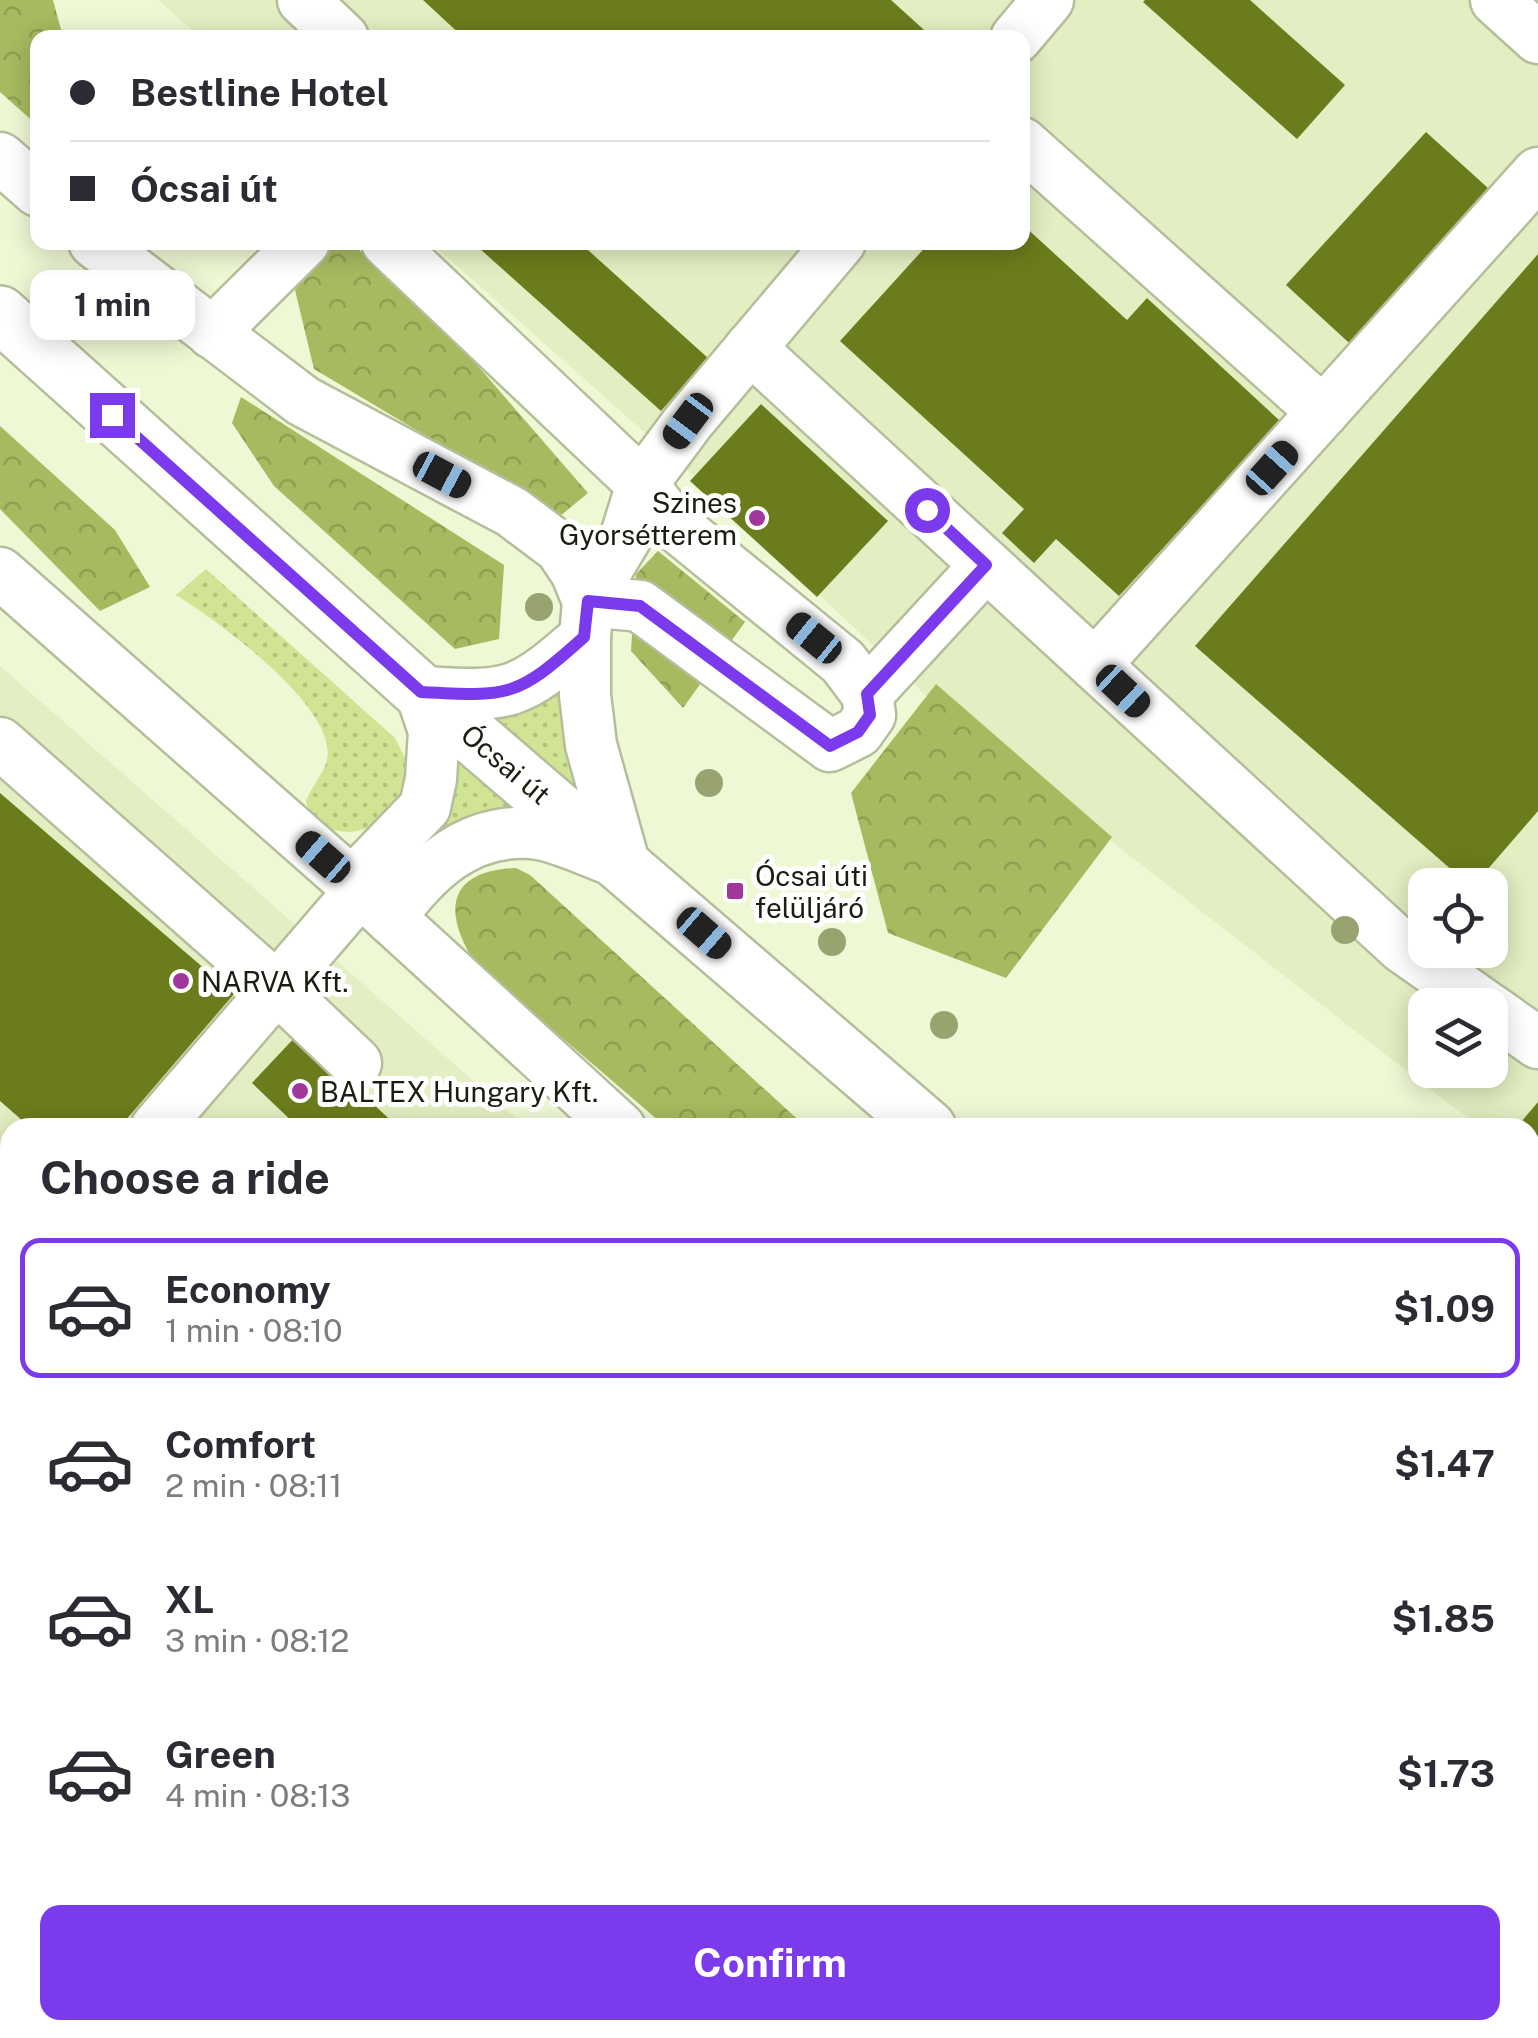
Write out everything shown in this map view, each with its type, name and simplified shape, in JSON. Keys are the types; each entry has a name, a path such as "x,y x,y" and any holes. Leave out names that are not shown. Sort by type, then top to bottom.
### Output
{"main road":[{"name":"Ócsai út","path":"0,314 421,692 916,1118"}],"lane":[{"path":"303,0 335,30"},
{"path":"1023,30 1048,0"},
{"path":"1496,0 1538,38"},
{"path":"1030,150 1323,412"},
{"path":"0,158 30,185"},
{"path":"1095,665 1538,173"},
{"path":"104,250 303,401 512,512 560,548 576,572 586,619 585,695 591,746 624,864"},
{"path":"212,333 296,250"},
{"path":"395,250 642,484 671,522 843,662 867,694 870,715 858,732 830,746 640,606 586,619"},
{"path":"165,1118 277,988 367,897 425,807 434,731 421,692 486,695 513,690 538,678 586,619 625,539 642,484 688,421 833,250"},
{"path":"750,348 1402,948 1460,988"},
{"path":"867,694 986,565"},
{"path":"0,572 609,1118"},
{"path":"0,743 356,1063"},
{"path":"367,897 418,880 454,852 485,837 533,833 624,864"},
{"path":"1508,1022 1538,1043"}],"shaded area":[{"path":"158,0 1538,0 1538,1118 1467,1118 1429,1088 1508,1088 1508,988 1408,988 1408,1072 936,705 687,470 439,250 1030,250 1030,30 192,30"},
{"path":"0,666 516,1118 0,1118"}],"green space":[{"path":"0,0 53,0 61,30 30,30 30,119 0,92"},
{"path":"328,250 359,250 426,306 588,493 560,516 314,369 295,290"},
{"path":"241,397 504,565 499,639 455,649 274,486 232,423"},
{"path":"0,426 115,530 150,587 100,611 0,509"},
{"path":"658,551 745,622 683,708 631,651 636,574"},
{"path":"206,569 395,738 406,760 406,778 399,797 379,821 349,832 313,823 306,801 327,760 326,739 295,691 271,667 176,595"},
{"path":"575,675 582,792 578,797 490,719 528,709"},
{"path":"936,684 1112,837 1006,978 888,933 851,793"},
{"path":"445,752 516,812 435,841 455,797"},
{"path":"516,868 530,875 796,1118 656,1118 475,963 458,927 457,897 476,877"}],"building":[{"path":"423,0 891,0 924,30 455,30"},
{"path":"1145,0 1250,0 1345,85 1297,139"},
{"path":"1426,132 1499,198 1359,352 1286,285"},
{"path":"1030,231 1127,320 1147,298 1280,421 1119,596 1056,539 1034,563 1002,533 1024,509 840,341 923,250 1030,250"},
{"path":"481,250 588,250 708,358 661,411"},
{"path":"1538,254 1538,811 1489,868 1450,868 1195,646"},
{"path":"761,404 888,521 817,597 690,481"},
{"path":"0,793 234,994 128,1118 20,1118 0,1101"},
{"path":"298,1034 388,1118 289,1118 252,1083"},
{"path":"1538,1102 1538,1118 1524,1118"}],"place":[{"name":"Szines Gyorsétterem","path":"757,518"},
{"name":"Ócsai úti felüljáró","path":"735,891"},
{"name":"NARVA Kft.","path":"181,981"},
{"name":"BALTEX Hungary Kft.","path":"300,1091"}],"route":[{"path":"112,415 421,692 486,695 513,690 538,678 584,637 588,601 640,606 830,746 858,732 870,715 867,694 986,565 927,510"}]}
